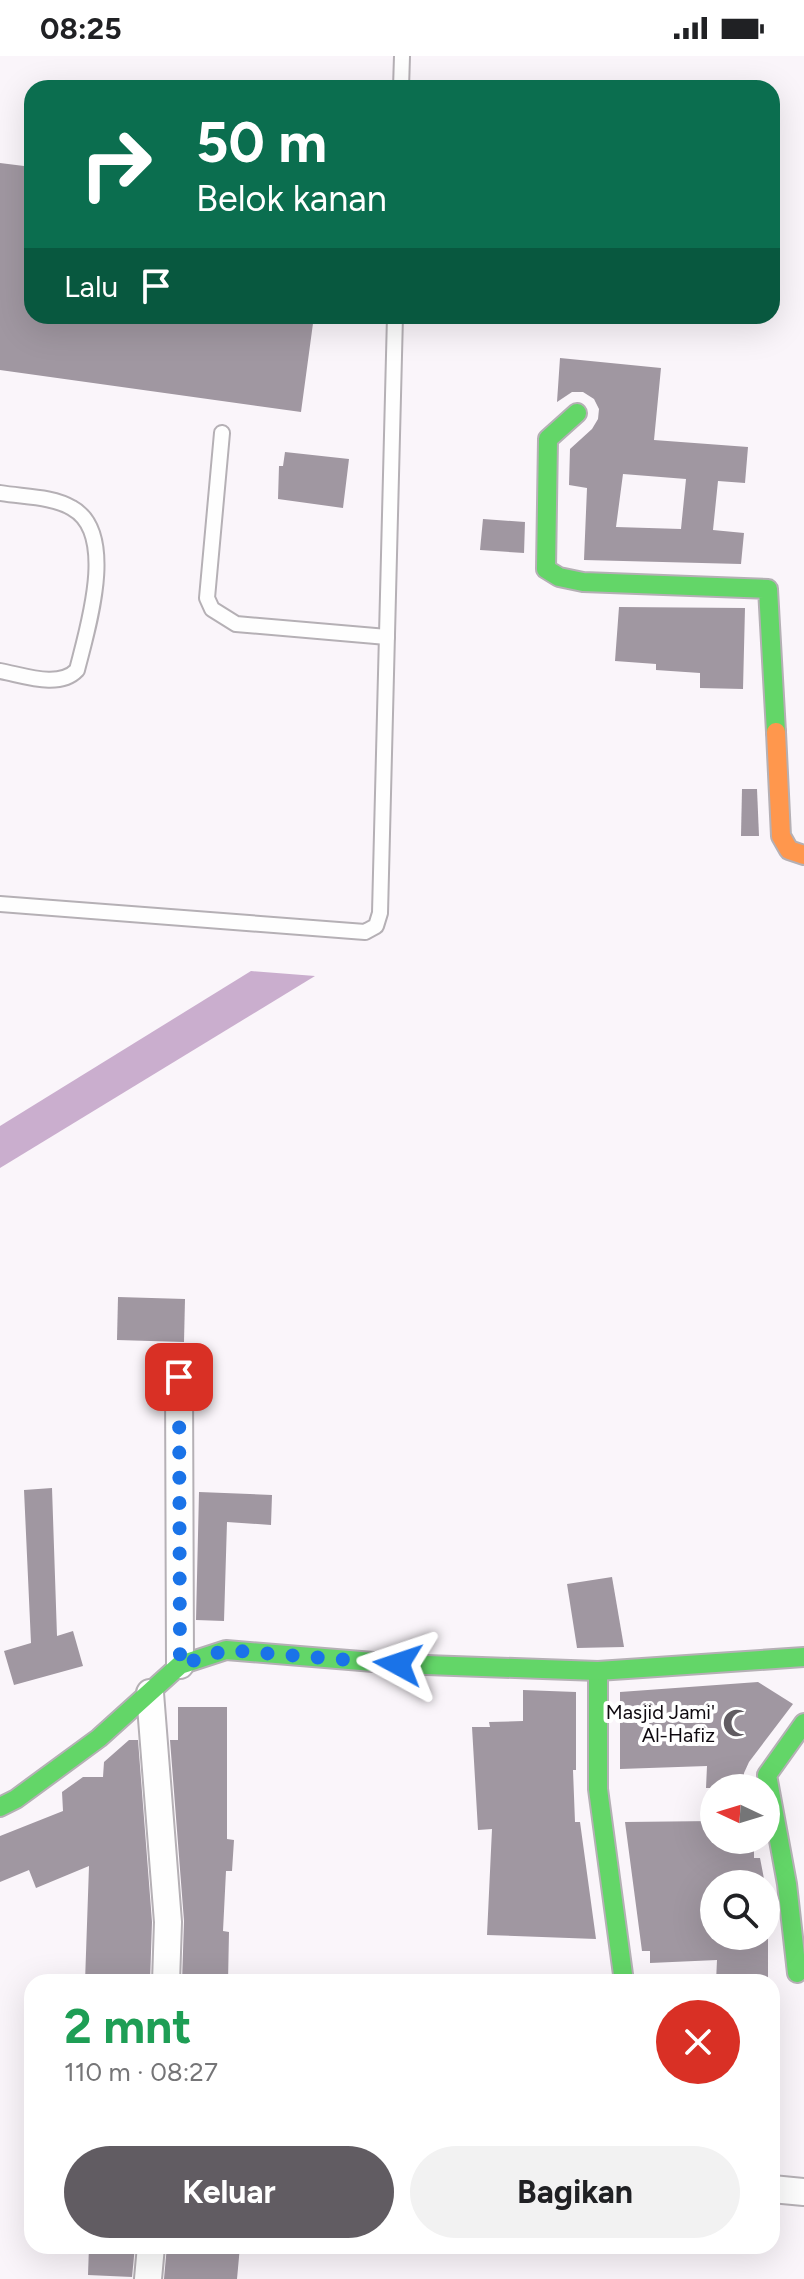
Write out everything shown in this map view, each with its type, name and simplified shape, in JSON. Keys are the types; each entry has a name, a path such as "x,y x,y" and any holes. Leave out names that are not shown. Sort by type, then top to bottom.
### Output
{"street":[{"path":"577,413 548,439 546,569 549,574 562,579 622,585 747,584 768,589 781,836 791,853 804,855"},
{"path":"179,1377 180,1665"},
{"path":"0,1807 16,1799 99,1738 180,1665 226,1650 398,1664 598,1671 804,1657"},
{"path":"598,1671 598,1789 623,1974"},
{"path":"150,1693 168,1922 166,1974"},
{"path":"797,1973 787,1884 767,1775 804,1723"},
{"path":"780,2190 804,2192"},
{"path":"148,2279 150,2254"}],"lane":[{"path":"401,80 402,56"},
{"path":"0,904 365,932 371,930 380,913 395,324"},
{"path":"222,433 207,598 212,609 236,624 254,627 387,637"},
{"path":"0,493 62,503 76,509 92,528 96,547 93,607 77,670 57,681 0,671"}],"shaded area":[{"path":"251,971 315,976 0,1168 0,1126"}],"building":[{"path":"0,163 24,166 24,324 313,324 301,412 0,370"},
{"path":"560,358 661,368 654,440 748,447 745,483 718,481 713,530 744,533 741,564 584,560 587,488 569,485 570,449 592,429 599,409 594,399 583,392 572,392 557,402","holes":["623,474 686,479 681,529 616,527"]},
{"path":"285,452 349,459 343,508 278,499 279,466 283,466"},
{"path":"483,519 525,522 524,553 480,550"},
{"path":"619,607 745,608 743,689 700,688 700,673 656,670 656,664 615,661"},
{"path":"742,789 757,789 759,836 741,836"},
{"path":"118,1297 185,1299 184,1342 117,1340"},
{"path":"52,1488 57,1636 73,1631 83,1666 14,1685 4,1651 31,1643 24,1490"},
{"path":"199,1492 272,1495 271,1525 227,1522 224,1621 196,1620"},
{"path":"612,1577 624,1647 577,1648 567,1584"},
{"path":"758,1682 793,1704 749,1762 744,1774 707,1774 707,1766 620,1769 620,1692"},
{"path":"523,1690 576,1692 575,1822 580,1822 596,1939 487,1935 492,1829 478,1830 472,1727 490,1727 489,1722 523,1721"},
{"path":"178,1707 227,1707 227,1839 234,1840 232,1871 226,1871 223,1931 229,1932 228,1974 182,1974 184,1921 170,1740 178,1740"},
{"path":"129,1740 138,1740 152,1922 150,1974 85,1974 89,1866 36,1888 29,1870 0,1882 0,1836 63,1811 62,1792 83,1777 103,1777 104,1762"},
{"path":"700,1821 700,1854 754,1854 754,1858 760,1858 762,1870 700,1870 700,1950 768,1950 768,1974 716,1974 717,1960 650,1963 650,1951 642,1951 625,1822"},
{"path":"89,2254 134,2254 132,2277 88,2275"},
{"path":"166,2254 239,2254 237,2279 164,2279"}],"traffic: fast":[{"path":"577,413 548,439 546,569 559,577 583,582 768,589 776,732"},
{"path":"0,1807 16,1799 99,1738 180,1665 226,1650 398,1664 598,1671 804,1657"},
{"path":"598,1671 598,1789 623,1974"},
{"path":"797,1973 787,1884 767,1775 804,1723"}],"traffic: slow":[{"path":"776,732 781,836 789,850 804,855"}],"place":[{"name":"Masjid Jami' Al-Hafiz","path":"737,1723"}],"route":[{"path":"179,1377 180,1665 226,1650 398,1664"}]}
